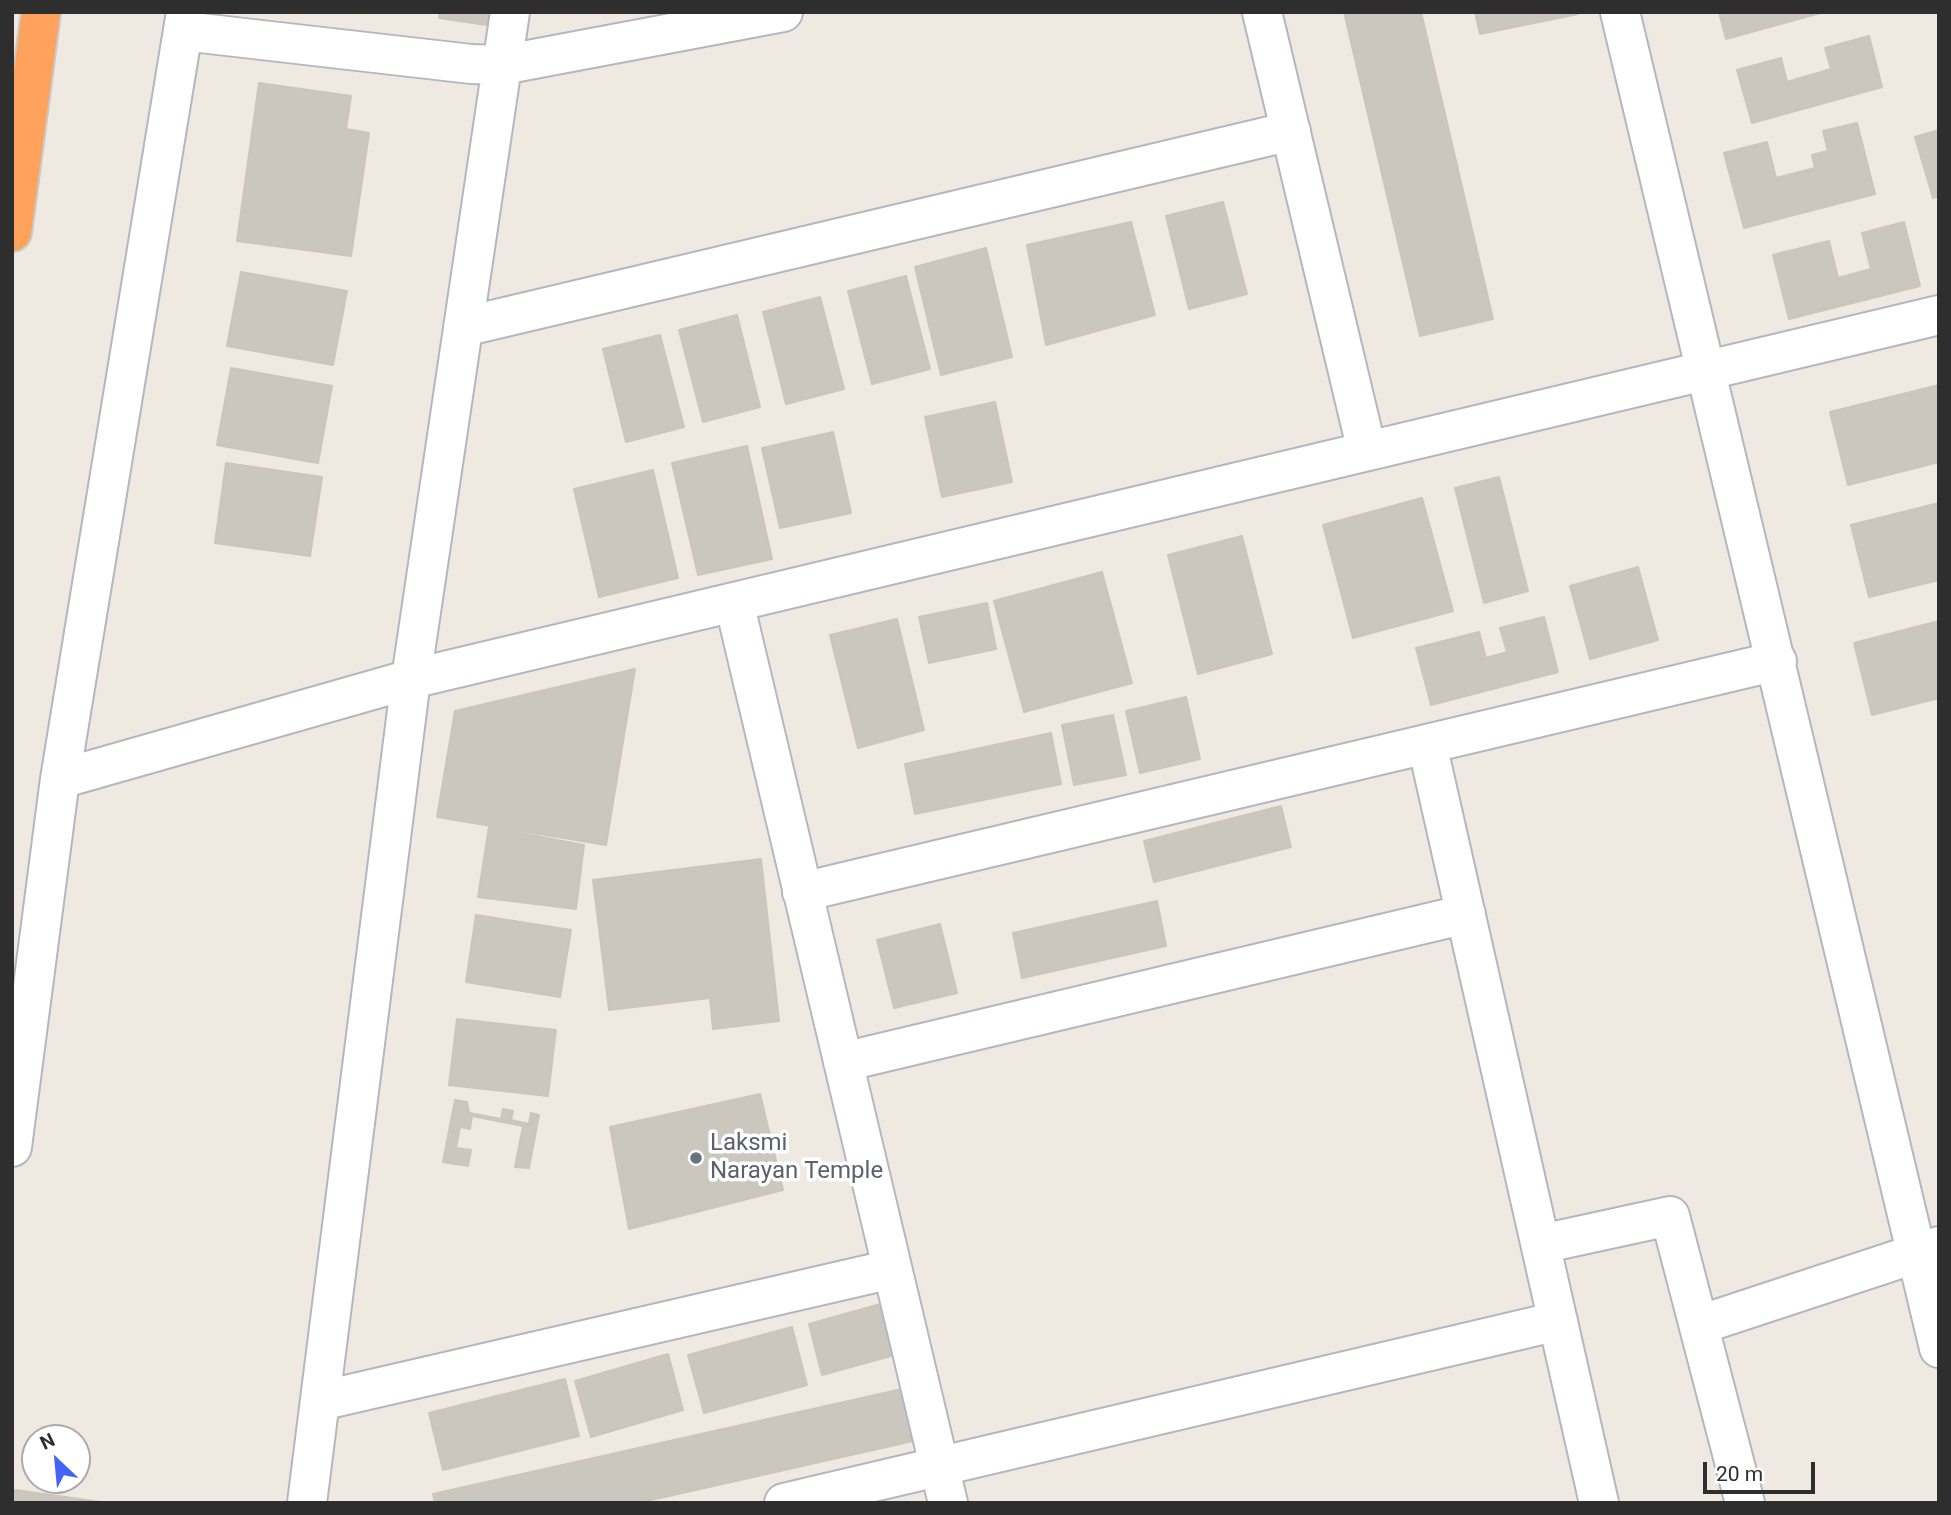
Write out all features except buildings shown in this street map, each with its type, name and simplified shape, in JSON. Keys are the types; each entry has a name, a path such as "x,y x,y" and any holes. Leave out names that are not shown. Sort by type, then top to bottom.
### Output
{"highway":[{"path":"12,232 41,12"}],"street":[{"path":"307,1503 411,679 510,12"},
{"path":"12,1147 60,779 184,22 471,64 502,65 782,12"},
{"path":"1262,12 1367,451"},
{"path":"1620,12 1777,661 1927,1250 1939,1348"},
{"path":"463,327 1291,131"},
{"path":"60,779 411,679 1939,315"},
{"path":"734,602 948,1503"},
{"path":"802,892 1777,661"},
{"path":"1427,744 1599,1503"},
{"path":"843,1062 1466,914"},
{"path":"1541,1244 1670,1216 1745,1503"},
{"path":"1699,1325 1927,1250"},
{"path":"320,1401 892,1269"},
{"path":"784,1503 1558,1321"}],"place":[{"name":"Laksmi Narayan Temple","path":"696,1158"}]}
